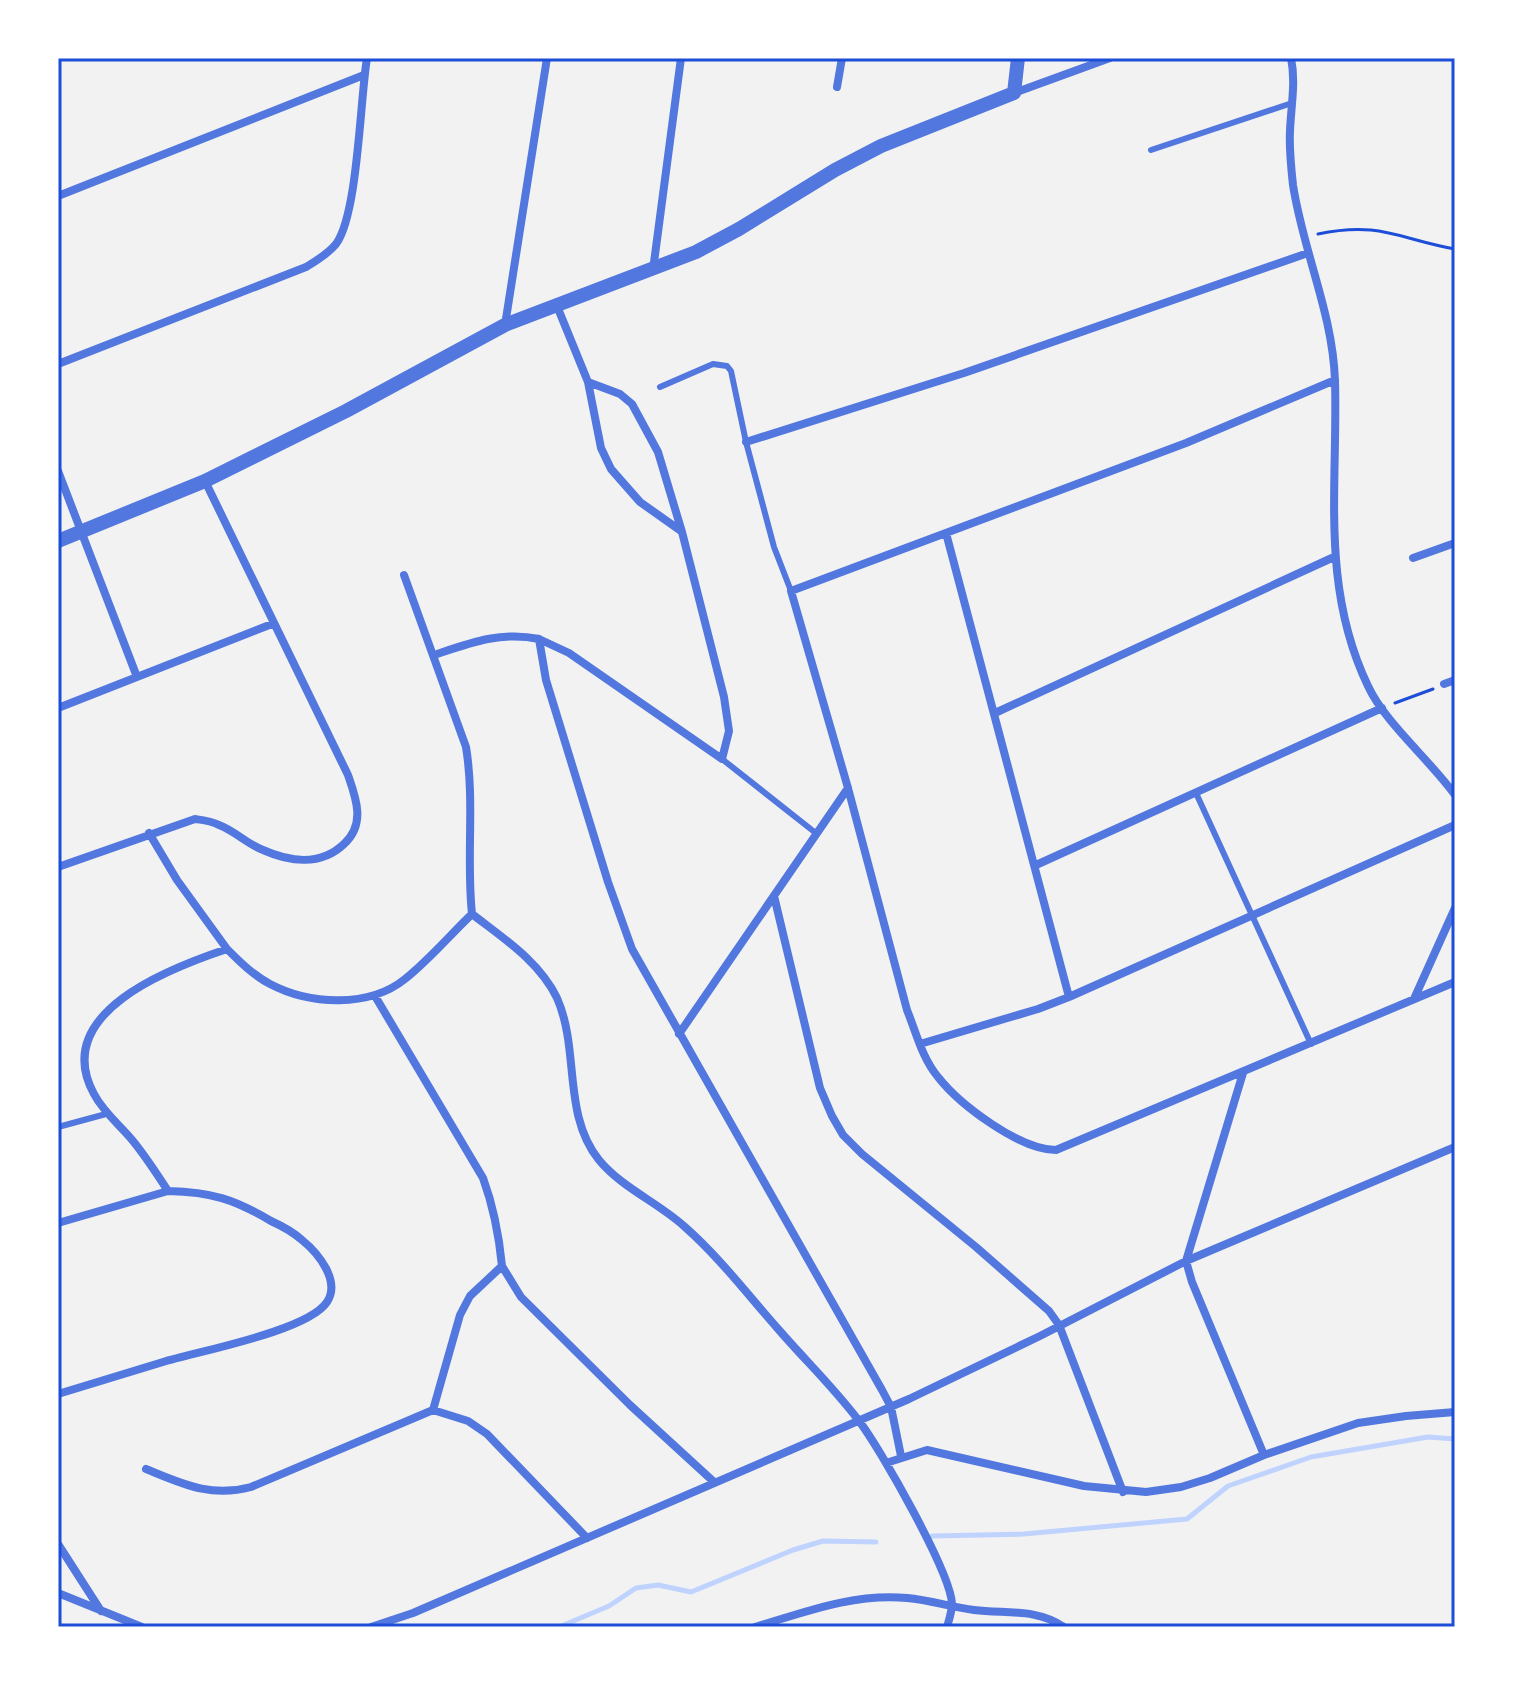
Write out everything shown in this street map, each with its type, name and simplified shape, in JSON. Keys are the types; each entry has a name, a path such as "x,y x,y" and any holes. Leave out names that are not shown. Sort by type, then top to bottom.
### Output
{"street":[{"path":"58,364 306,267 335,245 343,231 351,198 367,58"},
{"path":"505,325 547,58"},
{"path":"653,270 681,58"},
{"path":"837,87 842,58"},
{"path":"1014,93 1018,58"},
{"path":"58,541 205,481 346,411 505,325 653,270 739,229 835,170 881,146 1110,58"},
{"path":"1291,58 1290,156 1303,237 1329,331 1335,380 1334,557 1342,606 1358,663 1369,689 1455,795"},
{"path":"58,196 364,75"},
{"path":"746,442 964,373 1308,253"},
{"path":"557,306 588,382 601,448 611,469 640,502 682,532"},
{"path":"1335,380 1186,443 791,591 848,788 895,968 920,1044 938,1078 1000,1128 1032,1146 1046,1150 1078,1143 1455,982"},
{"path":"434,655 501,636 519,635 539,639 569,653 722,759 729,731 727,717 682,532 658,452 632,404 620,394 588,382"},
{"path":"58,471 137,677"},
{"path":"58,867 195,819 218,824 262,850 301,861 319,860 346,843 357,825 358,804 348,775 205,481"},
{"path":"946,533 1069,997"},
{"path":"1413,558 1455,543"},
{"path":"995,713 1334,557"},
{"path":"404,575 466,747 471,773 469,892 472,914 524,955 543,976 557,999 565,1024 575,1102 591,1149 601,1163 683,1225 710,1251 859,1421 886,1463 943,1572 952,1605 947,1627"},
{"path":"58,708 272,624"},
{"path":"539,639 546,680 632,949 891,1407 901,1456"},
{"path":"1444,684 1455,680"},
{"path":"1036,865 1382,708"},
{"path":"679,1034 848,788"},
{"path":"920,1044 1069,997 1455,825"},
{"path":"149,833 177,880 227,949 250,971 272,985 317,998 350,1001 375,996 404,980 472,914"},
{"path":"774,896 820,1088 843,1135 1049,1311 1059,1325 1123,1492"},
{"path":"1414,999 1455,908"},
{"path":"168,1191 132,1140 106,1114 94,1094 86,1066 87,1046 99,1022 133,990 182,965 227,949"},
{"path":"375,996 483,1178 493,1203 502,1266 521,1297 630,1405 714,1482"},
{"path":"1243,1073 1186,1261 1264,1455"},
{"path":"371,1627 413,1613 891,1407 1186,1261 1455,1147"},
{"path":"58,1223 168,1191 219,1195 246,1206 299,1236 326,1267 331,1284 329,1300 320,1310 276,1332 58,1394"},
{"path":"433,1410 460,1315 470,1296 502,1266"},
{"path":"146,1469 201,1489 232,1492 251,1487 433,1410 468,1421 487,1434 587,1538"},
{"path":"886,1463 927,1450 1123,1492 1181,1487 1358,1423 1455,1412"},
{"path":"58,1546 101,1611"},
{"path":"58,1593 142,1627"},
{"path":"755,1627 829,1605 866,1598 907,1598 972,1610 1032,1613 1064,1627"}],"lane":[{"path":"1151,150 1292,103"},
{"path":"660,387 713,364 727,366 734,379 746,442 774,547 791,591"},
{"path":"722,759 817,834"},
{"path":"1196,793 1311,1044"},
{"path":"58,1127 106,1114"}],"path":[{"path":"1303,237 1347,228 1372,228 1455,249"},
{"path":"1382,708 1444,684"}],"waterway":[{"path":"932,1536 1024,1534 1187,1519 1228,1486 1311,1457 1428,1437 1455,1439"},
{"path":"559,1627 609,1606 636,1588 658,1585 691,1592 793,1550 823,1541 876,1542"}]}
